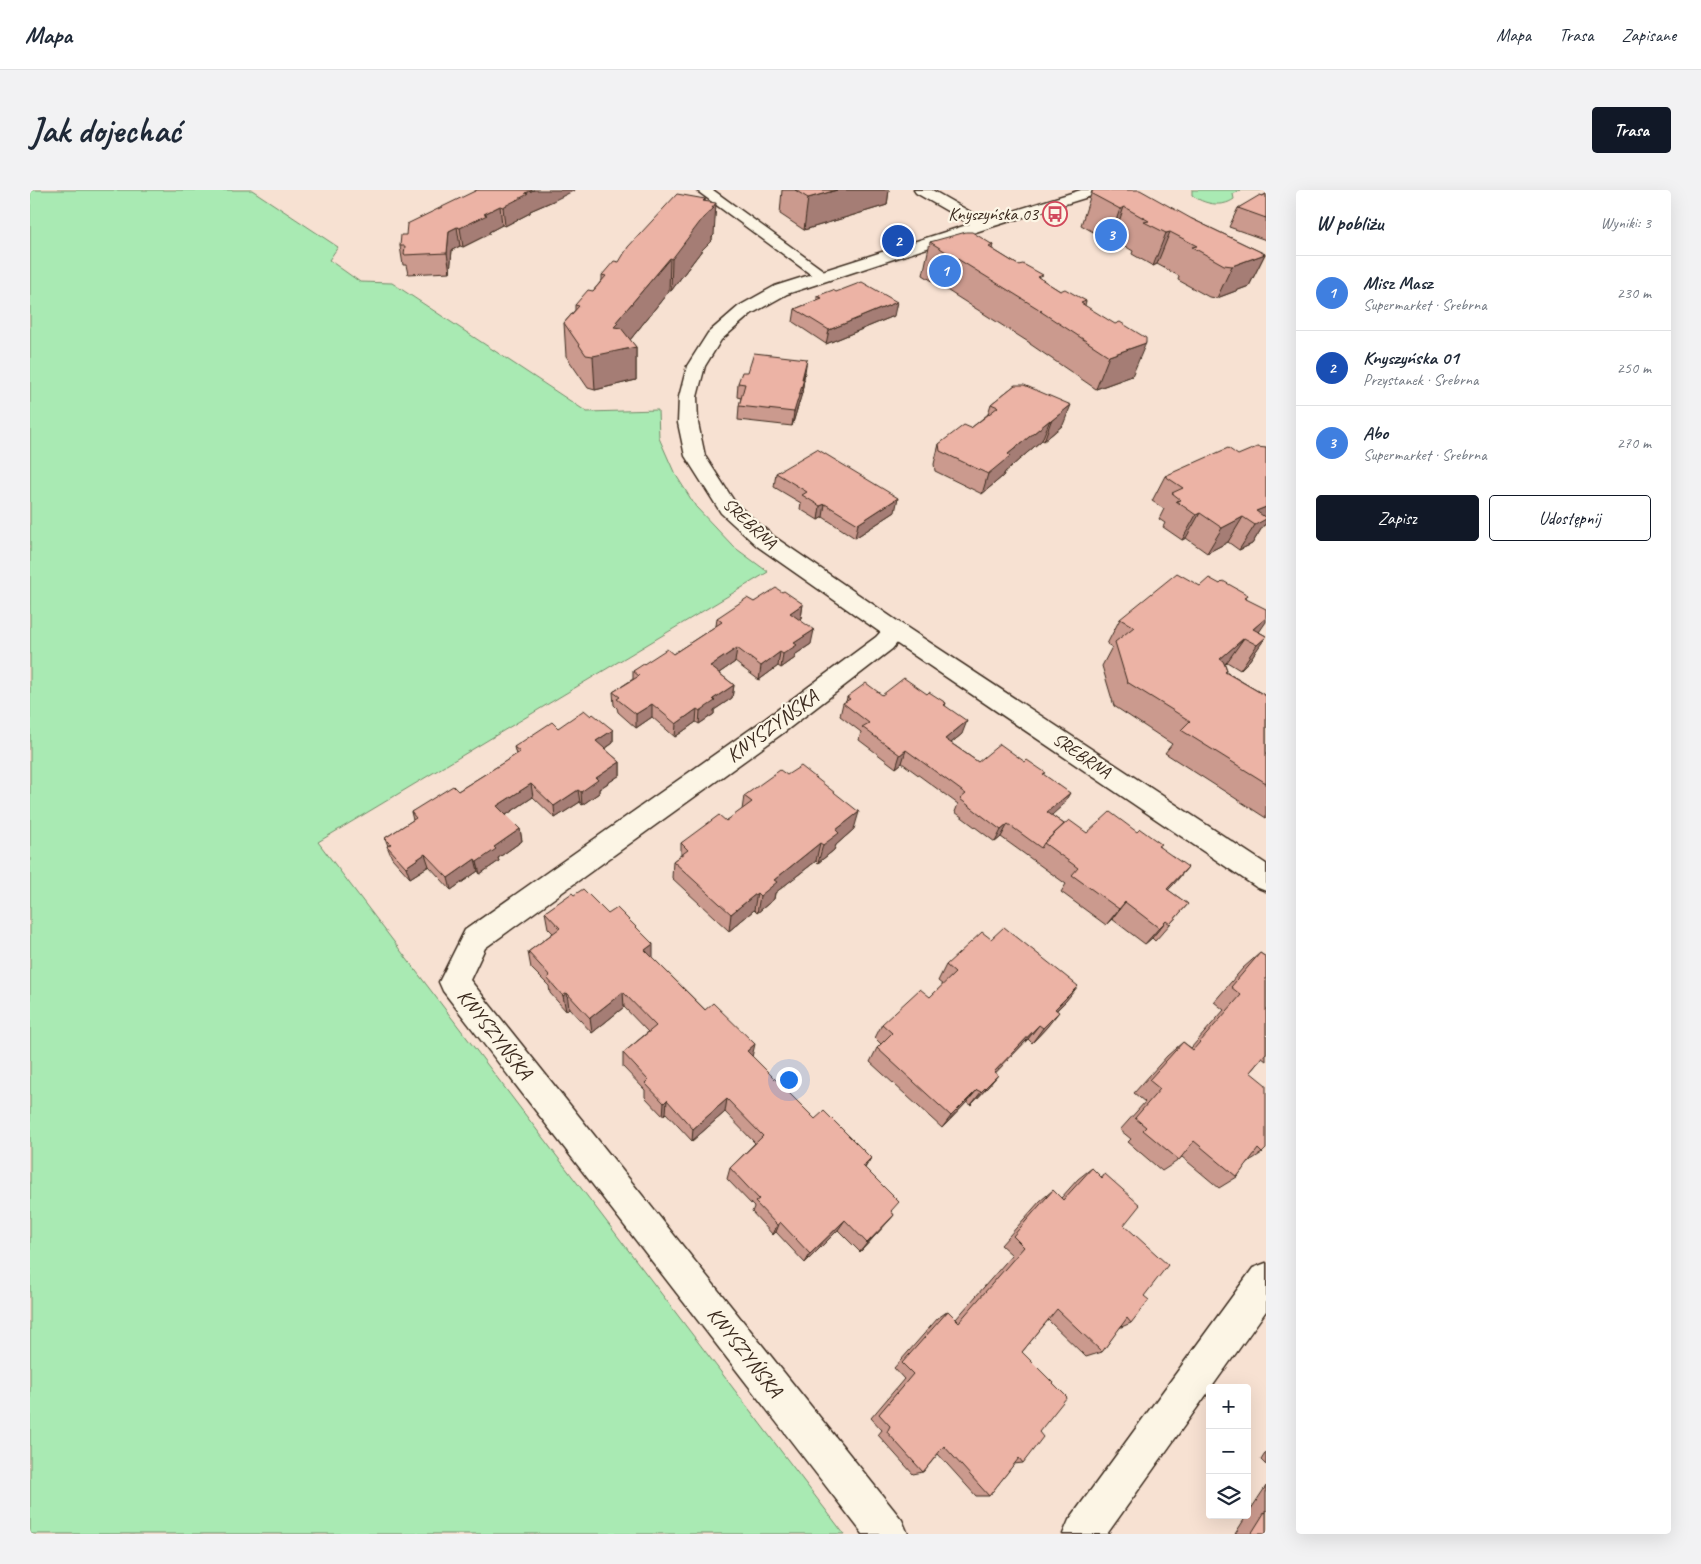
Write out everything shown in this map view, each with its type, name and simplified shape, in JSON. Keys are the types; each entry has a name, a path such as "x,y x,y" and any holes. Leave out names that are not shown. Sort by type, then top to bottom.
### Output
{"street":[{"path":"703,190 823,276"},
{"path":"921,190 983,225"},
{"name":"SREBRNA","path":"1096,190 781,290 744,310 714,337 696,366 688,397 688,423 695,456 728,508 765,541 895,631 1266,879"},
{"name":"KNYSZYŃSKA","path":"888,1534 454,982 475,939 774,726 884,643 895,631"},
{"path":"1083,1534 1266,1282"}],"green space":[{"path":"30,190 252,190 338,247 329,260 360,282 392,283 587,412 658,410 659,438 674,472 696,507 734,547 768,572 318,842 844,1534 30,1534"},
{"path":"1192,190 1241,190 1233,194 1234,199 1229,202 1213,204 1196,198 1192,195"}],"building":[{"path":"477,190 534,190 525,193 528,194 503,207 500,206 484,214 487,215 460,228 457,227 449,231 447,253 404,255 405,246 400,246 401,235 406,235 407,224"},
{"path":"795,190 837,190 808,198"},
{"path":"1140,190 1192,219 1265,254 1232,266 1224,265 1192,247 1197,246 1170,232 1166,233 1144,222 1149,221 1124,207 1120,209 1092,194 1092,191"},
{"path":"677,194 716,203 712,208 714,208 703,218 672,259 670,258 616,322 618,323 614,327 621,328 636,347 593,356 586,355 564,323 579,306 575,305 588,290 593,291 606,276 602,275 614,261 619,262 628,247"},
{"path":"1266,194 1266,218 1238,208 1260,195"},
{"path":"972,232 993,245 989,247 1018,265 1023,264 1043,275 1038,277 1060,291 1065,289 1086,301 1081,303 1115,324 1120,322 1146,338 1146,343 1109,356 1040,311 1042,311 930,242"},
{"path":"862,282 897,302 829,330 795,309 822,298 817,296 833,290 836,292"},
{"path":"754,353 807,359 802,379 804,379 794,412 739,406 745,384 738,383 742,372 748,372"},
{"path":"1015,385 1024,385 1071,405 1008,454 1010,456 988,474 940,451 939,444 964,425 971,428 998,407 991,404"},
{"path":"1257,447 1266,448 1266,507 1256,511 1266,519 1255,525 1243,517 1222,528 1200,513 1196,515 1176,501 1181,500 1172,493 1183,488 1165,476 1228,448 1238,455"},
{"path":"817,449 898,498 858,524 825,504 820,506 802,495 807,492 776,473"},
{"path":"1177,573 1200,586 1209,578 1220,584 1223,581 1248,595 1244,598 1266,609 1266,618 1253,629 1266,637 1257,645 1244,638 1220,659 1227,670 1225,672 1266,696 1266,783 1181,730 1190,721 1127,682 1115,642 1134,627 1120,619"},
{"path":"776,588 803,604 790,613 814,630 794,643 797,645 783,654 780,652 761,666 737,648 710,666 734,685 713,699 715,701 700,711 697,709 676,724 652,704 636,714 617,699 620,697 613,692 639,676 633,671 667,649 673,654 722,622 717,618 747,598 754,602"},
{"path":"904,678 927,694 929,692 946,703 944,705 967,721 945,739 978,762 1000,744 1025,762 1027,760 1046,773 1043,774 1070,793 1047,812 1064,824 1041,848 1008,824 1001,830 960,799 966,794 906,750 900,755 862,727 869,723 843,703 850,699 847,697 866,683 882,695"},
{"path":"584,710 591,716 593,714 613,730 596,741 620,762 596,778 598,780 581,792 578,790 554,806 531,784 497,806 520,829 494,847 496,849 477,862 475,859 448,878 425,854 406,867 387,846 391,844 385,838 416,818 411,812 453,786 458,791 520,752 514,747 552,722 558,728"},
{"path":"801,766 859,812 836,830 839,833 823,845 820,843 774,880 777,882 760,896 757,893 731,914 673,861 688,850 681,843 719,815 726,821 752,802 744,796 780,770 787,775"},
{"path":"1110,812 1137,832 1140,829 1161,844 1158,846 1188,867 1167,889 1188,904 1170,924 1166,921 1159,928 1125,902 1119,909 1072,875 1078,868 1044,843 1069,820 1087,833"},
{"path":"583,889 608,914 617,908 653,944 645,950 705,1010 713,1003 755,1044 747,1051 815,1119 824,1111 871,1158 863,1166 899,1202 891,1211 894,1215 867,1243 845,1220 810,1254 780,1222 777,1225 755,1202 759,1199 730,1168 763,1136 727,1099 693,1129 667,1100 664,1103 645,1083 648,1080 623,1053 656,1026 623,992 590,1018 567,993 563,996 547,978 550,976 528,952 560,928 545,912 572,893 574,895"},
{"path":"1004,927 1078,986 1055,1009 1059,1012 1043,1028 1039,1025 994,1072 998,1075 981,1092 977,1090 951,1116 877,1048 892,1033 882,1024 920,989 930,997 955,973 946,965 982,932 991,939"},
{"path":"1260,953 1266,957 1266,1053 1250,1072 1266,1085 1266,1149 1262,1153 1258,1149 1237,1177 1194,1141 1179,1160 1143,1130 1146,1127 1135,1118 1160,1089 1149,1080 1183,1042 1193,1050 1241,995 1231,987"},
{"path":"1092,1168 1102,1178 1105,1174 1140,1205 1124,1225 1168,1265 1144,1296 1149,1300 1131,1323 1127,1318 1102,1352 1057,1309 1022,1352 1067,1397 1039,1432 1043,1437 1023,1463 1019,1458 989,1496 944,1446 923,1472 887,1432 890,1426 879,1414 913,1374 902,1363 948,1311 959,1322 1024,1247 1013,1236 1053,1190 1063,1200"},
{"path":"1266,1510 1266,1534 1251,1534"}],"place":[{"name":"Knyszyńska 03","path":"1055,214"},
{"name":"Abo","path":"1111,235"},
{"name":"Knyszyńska 01","path":"898,241"},
{"name":"Misz Masz","path":"945,271"}]}
